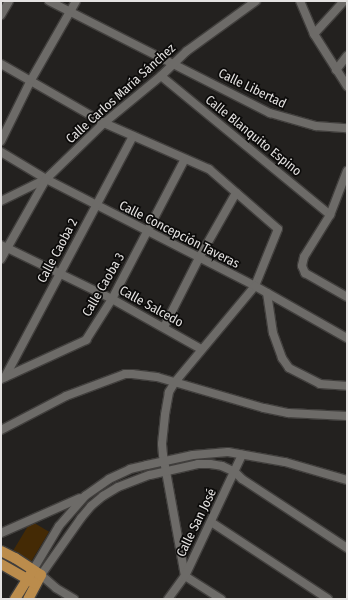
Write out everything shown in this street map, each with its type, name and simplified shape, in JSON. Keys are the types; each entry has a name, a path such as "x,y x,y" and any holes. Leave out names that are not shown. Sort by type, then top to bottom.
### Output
{"main road":[{"path":"1,551 34,577"},
{"path":"1,564 34,577"},
{"path":"15,599 34,577"},
{"path":"28,599 34,577"}],"street":[{"path":"1,15 9,1"},
{"name":"Calle Libertad","path":"49,1 270,114 316,126 347,128"},
{"path":"1,141 31,80 76,1"},
{"name":"Calle Carlos María Sánchez","path":"1,201 46,179 104,123 161,76 173,64 256,1"},
{"path":"300,1 314,34 347,86"},
{"path":"314,34 343,2"},
{"path":"336,70 347,56"},
{"path":"1,64 104,123 209,169 278,229 255,286 175,382 169,392 165,415 162,444 165,473 185,576 221,599"},
{"name":"Calle Blanquito Espino","path":"161,76 330,215"},
{"name":"Calle Caoba 2","path":"3,378 133,136"},
{"name":"Calle Concepción Taveras","path":"1,152 46,179 96,206 255,286 347,338"},
{"name":"Calle Caoba 3","path":"3,378 86,340 112,299 185,159"},
{"path":"347,171 330,215 304,257 302,266 305,273 347,297"},
{"path":"1,259 4,246 46,179"},
{"path":"164,327 199,258 236,193"},
{"name":"Calle Salcedo","path":"4,246 112,299 201,349"},
{"path":"267,293 273,333 282,358 288,368 320,384 347,386"},
{"path":"1,430 66,396 125,374 147,374 288,413 347,416"},
{"path":"1,534 84,496 109,479 130,469 193,455 223,452 242,455 285,462 347,480"},
{"name":"Calle San José","path":"168,599 185,576 242,455"},
{"path":"34,577 81,518 103,496 118,487 136,480 198,464 222,466 235,472 242,479 347,548"},
{"path":"34,577 59,526 84,496"},
{"path":"211,522 328,599"},
{"path":"34,577 74,599"}],"shaded area":[{"path":"31,521 49,532 30,563 12,552"}]}
